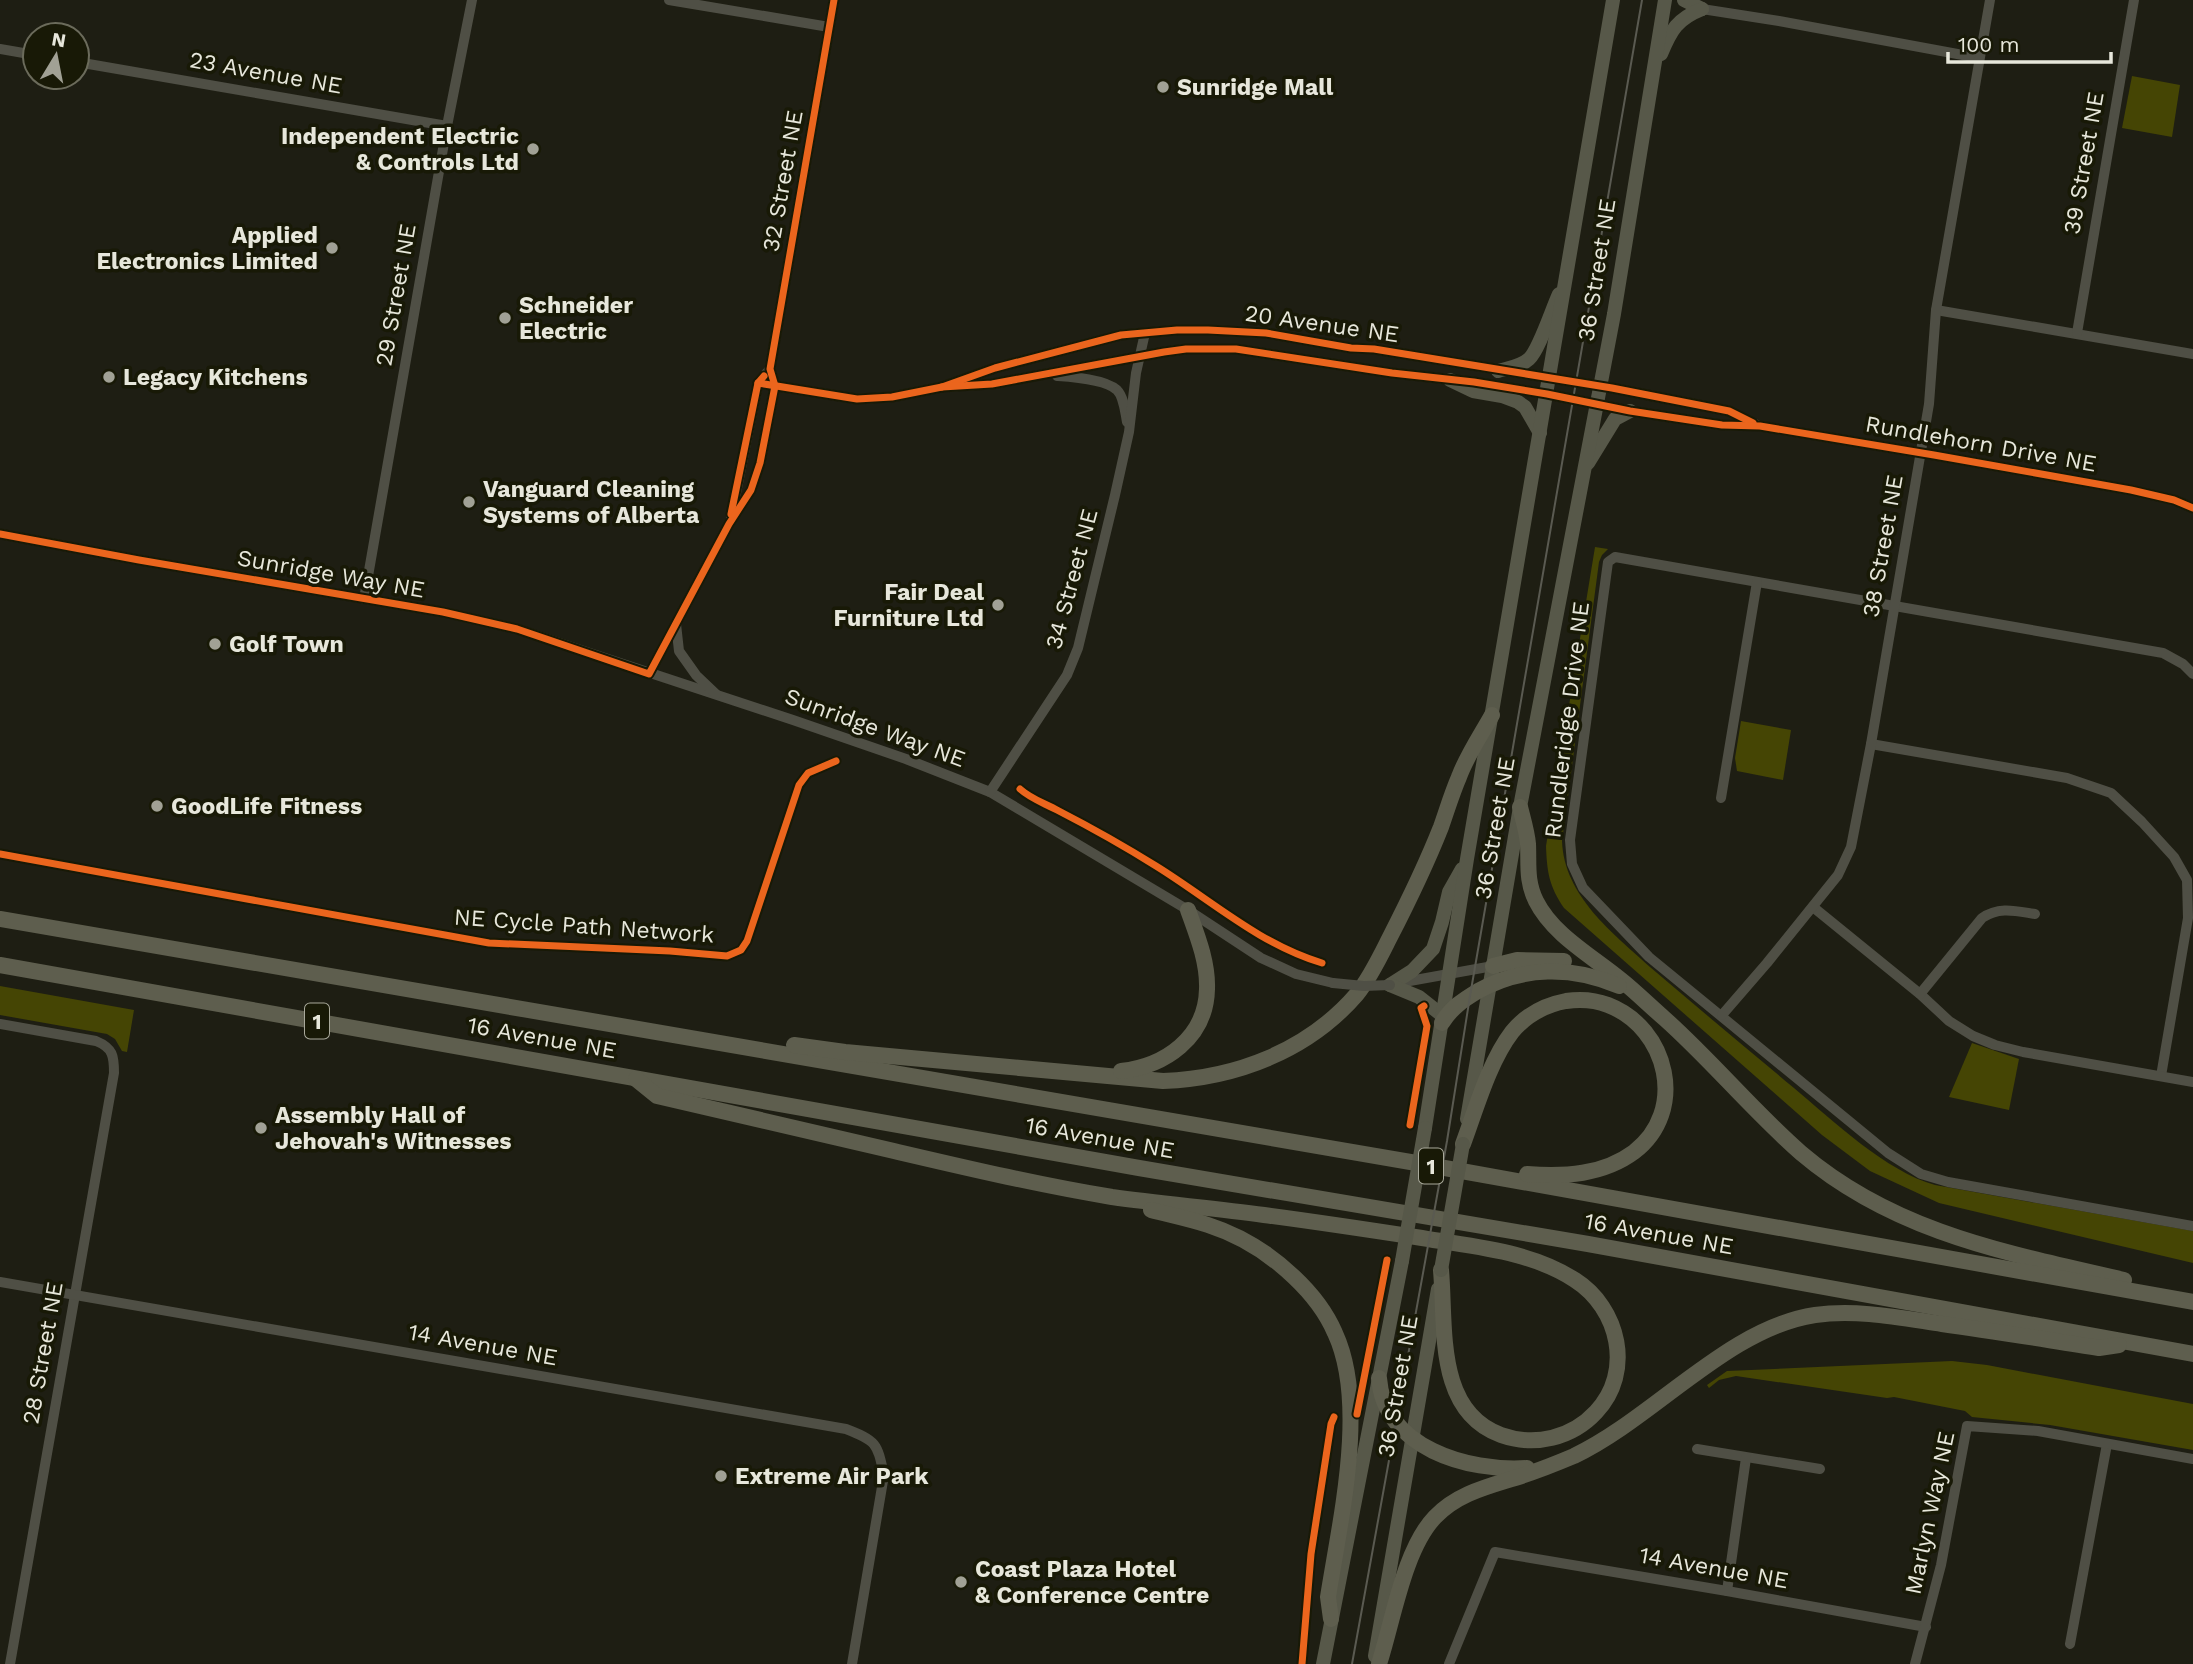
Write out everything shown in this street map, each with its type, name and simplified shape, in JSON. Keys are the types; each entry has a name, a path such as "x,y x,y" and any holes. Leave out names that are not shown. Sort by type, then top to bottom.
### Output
{"highway":[{"path":"668,1033 688,1029 845,1052 1163,1081 1226,1073 1261,1062 1289,1048 1338,1013 1358,992 1400,919 1435,841 1460,774 1492,715"},
{"path":"1520,807 1528,843 1527,872 1530,888 1544,913 1565,936 1622,981 1681,1034 1801,1152 1837,1180 1874,1204 1922,1226 1976,1244 2153,1287 2193,1302"},
{"path":"1087,1075 1140,1069 1155,1064 1179,1048 1197,1026 1206,1000 1206,976 1188,910"},
{"name":"16 Avenue NE","path":"0,919 1428,1165 2193,1302"},
{"path":"1493,966 1517,960 1566,962 1601,970 1622,981"},
{"name":"16 Avenue NE","path":"0,965 1139,1168 1588,1244 2193,1354"},
{"path":"1442,1019 1463,1000 1490,984 1525,973 1564,971 1604,980 1643,1000"},
{"path":"1428,1165 1456,1164 1548,1176 1582,1173 1612,1165 1637,1150 1656,1127 1665,1097 1666,1082 1660,1052 1643,1026 1618,1009 1602,1003 1573,1000 1544,1007 1522,1022 1506,1042 1463,1144"},
{"path":"634,1078 657,1096 1003,1177 1112,1197 1346,1226 1509,1253 1545,1264 1587,1288 1598,1298 1614,1325 1617,1372 1606,1400 1597,1412 1562,1436 1533,1441 1506,1437 1479,1423 1457,1396 1449,1370 1441,1270"},
{"path":"1112,1197 1208,1225 1231,1234 1268,1255 1284,1267 1314,1298 1336,1334 1349,1390 1349,1445 1328,1597 1331,1619"},
{"path":"1379,1664 1410,1558 1425,1528 1445,1507 1470,1492 1557,1463 1588,1448 1629,1423 1716,1360 1776,1326 1813,1316 1847,1313 1885,1316 2099,1348 2132,1343"},
{"path":"1379,1378 1383,1403 1390,1415 1412,1438 1448,1458 1484,1468 1521,1469 1557,1463"}],"main road":[{"name":"36 Street NE","path":"1323,1664 1402,1261 1467,859 1614,0"},
{"name":"36 Street NE","path":"1374,1664 1520,807 1614,314 1665,0"},
{"path":"1684,0 1702,9"},
{"path":"1651,78 1670,32 1682,19 1702,9"},
{"path":"1498,371 1529,359 1536,349 1568,274"},
{"path":"1450,380 1473,391 1503,396 1518,402 1525,407 1541,433"},
{"path":"1585,467 1615,419 1630,411"},
{"path":"1390,985 1412,971 1433,949 1449,892 1467,859"},
{"path":"1390,985 1419,997 1442,1019"}],"street":[{"name":"29 Street NE","path":"364,599 447,126 472,0"},
{"path":"669,0 829,27"},
{"name":"32 Street NE","path":"649,674 729,524 751,490 760,463 775,386 770,369 834,0"},
{"name":"38 Street NE","path":"1722,1015 1838,875 1851,847 1920,453 1932,378 1936,310 1990,0"},
{"name":"39 Street NE","path":"2077,333 2134,0"},
{"path":"1702,9 1979,58"},
{"path":"0,49 21,53"},
{"name":"23 Avenue NE","path":"91,64 447,126"},
{"path":"1936,310 2193,354"},
{"name":"20 Avenue NE","path":"942,387 995,368 1121,335 1208,330 1266,333 1498,371 1548,387 1572,399"},
{"name":"34 Street NE","path":"990,792 1067,676 1079,648 1129,432 1136,373 1145,333"},
{"name":"20 Avenue NE","path":"758,383 857,399 891,397 942,387 992,384 1186,349 1236,349 1450,380 1548,387 1575,383"},
{"name":"32 Street NE","path":"729,524 758,383 770,369"},
{"path":"1045,375 1082,378 1117,390 1124,403 1129,432"},
{"name":"Rundlehorn Drive NE","path":"1575,383 1729,411 1760,426"},
{"name":"Rundlehorn Drive NE","path":"1572,399 1722,425 1760,426 2131,490 2174,500 2193,508"},
{"name":"Sunridge Way NE","path":"0,534 152,563 443,612 517,629 906,759 990,792 1188,910 1261,958 1296,974 1333,983 1390,985 1493,966"},
{"name":"Rundleridge Drive NE","path":"2193,674 2183,664 2163,653 1615,557 1608,562 1570,840 1572,864 1583,888 1650,957 1888,1153 1921,1174 1948,1182 2193,1226"},
{"path":"1721,798 1757,582"},
{"path":"676,624 679,651 696,675 718,696"},
{"path":"1871,744 2067,778 2111,793 2174,857 2187,880 2188,918 2161,1076"},
{"path":"1813,907 1949,1021 1995,1045 2193,1082"},
{"path":"1920,994 1982,918 1992,911 2003,909 2035,914"},
{"name":"28 Street NE","path":"0,1024 96,1041 111,1050 114,1060 114,1073 10,1664"},
{"name":"14 Avenue NE","path":"0,1282 846,1429 868,1437 878,1448 884,1475 852,1664"},
{"name":"Marlyn Way NE","path":"1916,1664 1941,1565 1966,1426 2038,1431 2193,1459"},
{"path":"2070,1644 2107,1444"},
{"path":"1697,1449 1820,1469"},
{"path":"1727,1591 1746,1458"},
{"name":"14 Avenue NE","path":"1449,1664 1494,1552 1926,1627"}],"shaded area":[{"path":"2132,76 2180,85 2172,137 2122,128"},
{"path":"1595,547 1608,549 1599,562 1562,841 1571,879 1593,912 1621,941 1704,1013 1843,1129 1898,1169 1935,1185 2193,1231 2193,1263 1939,1203 1870,1171 1822,1135 1564,908 1550,878 1546,846"},
{"path":"1741,721 1791,730 1783,780 1737,771 1735,758"},
{"path":"0,986 134,1010 127,1052 122,1051 115,1039 107,1034 0,1015"},
{"path":"1972,1043 2019,1059 2009,1110 1949,1097"},
{"path":"1952,1361 1987,1365 2193,1404 2193,1450 2050,1425 1972,1417 1965,1411 1894,1397 1736,1376 1719,1380 1709,1388 1707,1385 1727,1371"}],"tram line":[{"path":"1352,1664 1447,1141 1642,0"}],"cycle path":[{"path":"0,534 443,612 517,629 649,674 729,524 751,490 760,463 775,386 770,369 834,0"},
{"path":"758,383 857,399 892,397 942,387 995,368 1121,335 1208,330 1266,333 1612,388 1729,411 1753,423"},
{"path":"942,387 992,384 1186,349 1236,349 1392,373 1474,382 1722,425 1760,426 2131,490 2174,500 2193,508"},
{"path":"731,514 758,383 764,376"},
{"name":"NE Cycle Path Network","path":"0,854 489,943 727,956 741,950 747,941 799,785 808,773 836,761"},
{"path":"1020,789 1144,859 1256,933 1277,945 1322,963"},
{"path":"1410,1125 1427,1026 1421,1008 1424,1006"},
{"path":"1357,1414 1387,1260"},
{"path":"1302,1664 1311,1554 1334,1417"}],"place":[{"name":"Sunridge Mall","path":"1163,87"},
{"name":"Independent Electric & Controls Ltd","path":"533,149"},
{"name":"Applied Electronics Limited","path":"332,248"},
{"name":"Schneider Electric","path":"505,318"},
{"name":"Legacy Kitchens","path":"109,377"},
{"name":"Vanguard Cleaning Systems of Alberta","path":"469,502"},
{"name":"Fair Deal Furniture Ltd","path":"998,605"},
{"name":"Golf Town","path":"215,644"},
{"name":"GoodLife Fitness","path":"157,806"},
{"name":"Assembly Hall of Jehovah's Witnesses","path":"261,1128"},
{"name":"Extreme Air Park","path":"721,1476"},
{"name":"Coast Plaza Hotel & Conference Centre","path":"961,1582"}]}
